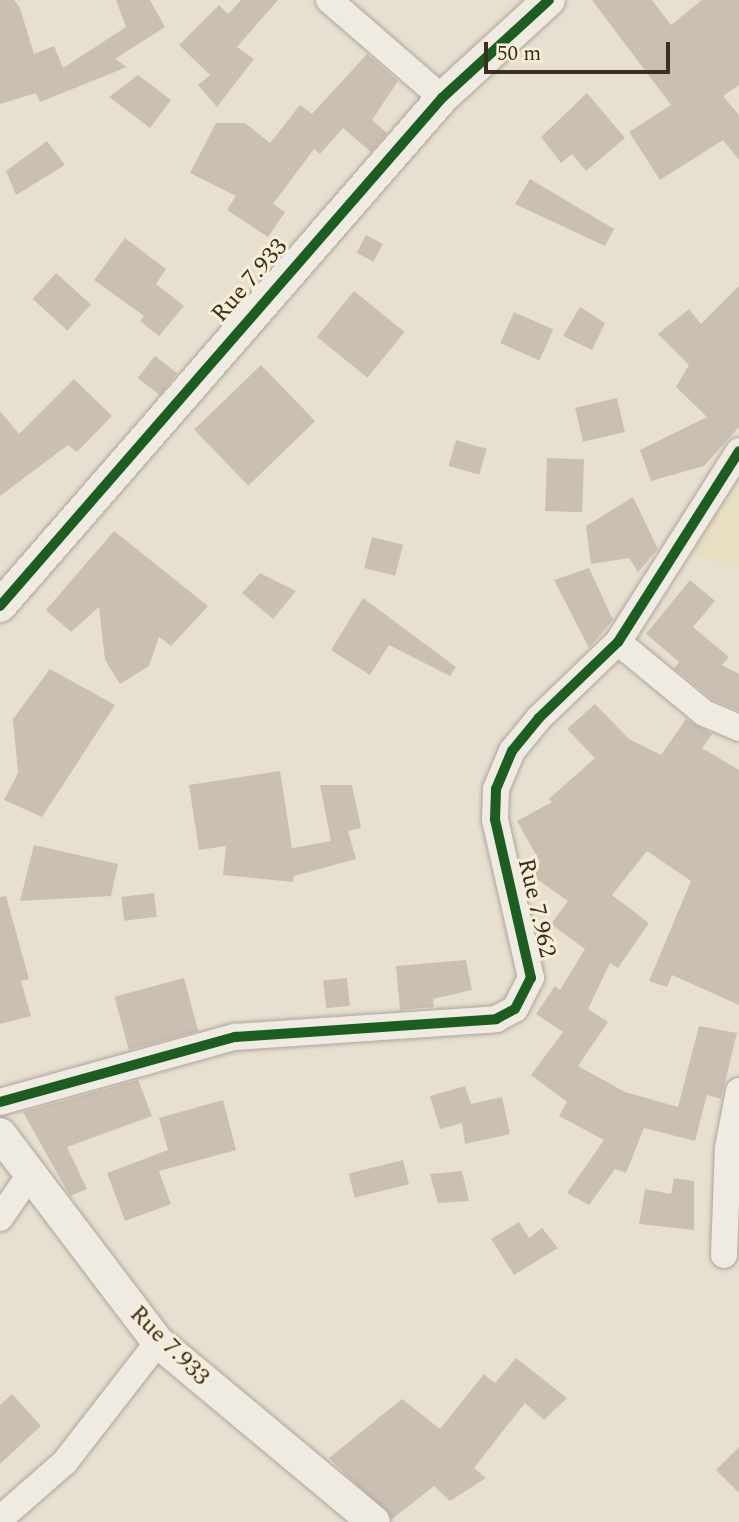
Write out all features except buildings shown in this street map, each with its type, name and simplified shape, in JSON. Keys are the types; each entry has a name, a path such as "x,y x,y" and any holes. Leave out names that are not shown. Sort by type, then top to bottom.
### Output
{"street":[{"path":"329,0 442,98"},
{"name":"Rue 7.933","path":"0,606 442,98 549,0"},
{"name":"Rue 7.962","path":"0,1102 235,1037 496,1019 515,1009 531,978 495,819 496,789 512,751 538,718 618,642 739,450"},
{"path":"618,642 704,713 739,729"},
{"path":"724,1255 728,1148 739,1091"},
{"name":"Rue 7.933","path":"0,1134 29,1176 159,1342 374,1522"},
{"path":"0,1218 29,1176"},
{"path":"0,1519 65,1462 159,1342"}],"shaded area":[{"path":"733,485 739,487 739,570 691,554"}],"cycle path":[{"path":"0,606 442,98 549,0"},
{"path":"0,1102 235,1037 496,1019 515,1009 531,978 495,819 496,789 512,751 539,718 618,642 739,451"}]}
